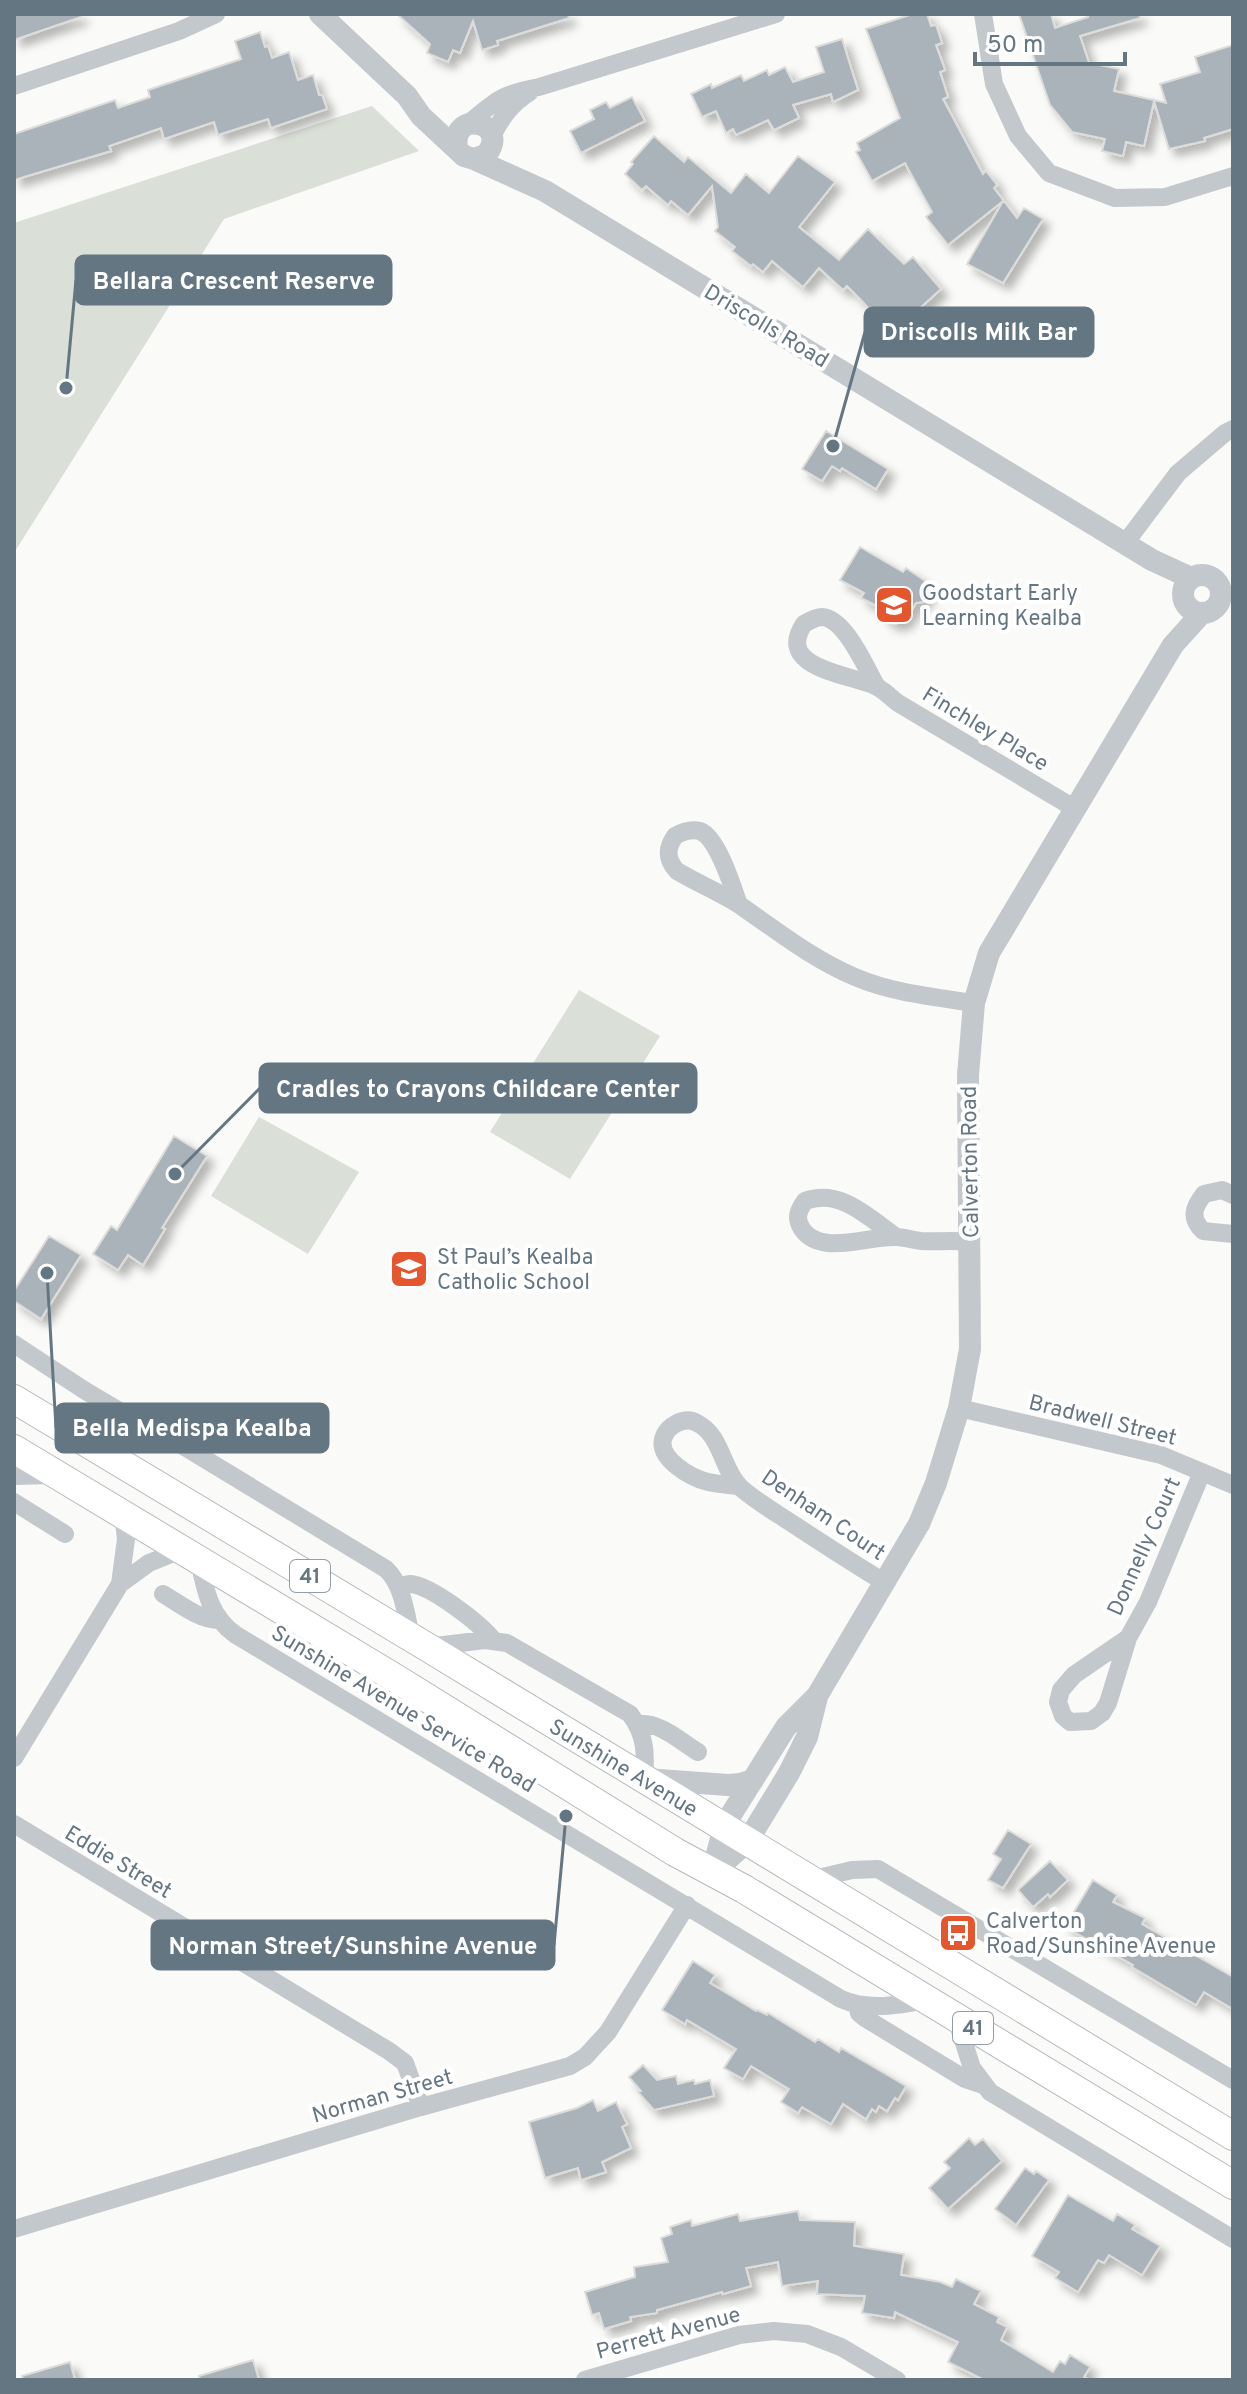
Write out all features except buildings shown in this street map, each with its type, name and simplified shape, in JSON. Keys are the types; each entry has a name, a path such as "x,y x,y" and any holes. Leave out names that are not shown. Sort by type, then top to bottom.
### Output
{"main road":[{"name":"Sunshine Avenue","path":"14,1399 1233,2136"},
{"name":"Sunshine Avenue","path":"14,1449 1233,2185"}],"street":[{"path":"14,86 179,31 216,14"},
{"name":"Driscolls Road","path":"320,14 407,96 436,114 467,124"},
{"path":"539,87 504,114 486,155 466,153 456,142 458,132 503,96 776,14"},
{"path":"983,14 994,84 1018,136 1049,173 1115,198 1165,197 1233,176"},
{"name":"Driscolls Road","path":"407,96 421,116 466,153 545,191 1126,542 1208,600"},
{"path":"467,124 485,126 492,137"},
{"name":"Driscolls Road","path":"492,137 519,170 545,191"},
{"path":"1126,542 1178,473 1233,429"},
{"name":"Calverton Road","path":"735,1835 753,1780 786,1727 817,1696 919,1524 936,1483 959,1408 970,1349 968,1075 974,1003 989,953 1173,645 1208,600"},
{"name":"Finchley Place","path":"876,685 898,703 1074,808"},
{"path":"739,905 757,919 856,977 900,991 974,1003"},
{"path":"1233,1195 1222,1190 1204,1194 1193,1213 1195,1223 1203,1231 1233,1234"},
{"path":"895,1236 851,1204 827,1197 805,1201 798,1211 798,1221 813,1239 855,1243 895,1236 919,1241 970,1242"},
{"path":"14,1344 84,1390 142,1421 386,1569 398,1586 419,1642 494,1641 518,1647 630,1714 638,1724 646,1756 644,1779 728,1785 753,1780"},
{"name":"Bradwell Street","path":"959,1408 1161,1455 1233,1485"},
{"name":"Donnelly Court","path":"1128,1638 1074,1675 1061,1690 1058,1702 1063,1716 1070,1722 1091,1721 1102,1713 1108,1703 1128,1638 1148,1602 1202,1472"},
{"path":"14,1476 57,1475"},
{"name":"Denham Court","path":"738,1486 884,1582"},
{"path":"14,1502 65,1534"},
{"path":"120,1584 126,1539 123,1514"},
{"path":"14,1758 120,1584 149,1563 190,1555 218,1620"},
{"path":"398,1586 415,1585 434,1594 479,1623 494,1641"},
{"name":"Sunshine Avenue Service Road","path":"163,1594 196,1614 218,1620 236,1635 841,1999 857,2004 901,2004 927,2000"},
{"name":"Calverton Road","path":"712,1873 735,1835 789,1773 807,1737 817,1696"},
{"path":"638,1724 658,1727 698,1752"},
{"name":"Eddie Street","path":"14,1824 389,2051 405,2063 421,2107"},
{"path":"810,1880 852,1870 878,1869 1233,2080"},
{"name":"Norman Street","path":"14,2229 421,2107 570,2066 585,2057 620,2015 687,1905"},
{"name":"Sunshine Avenue Service Road","path":"857,2004 859,2013 865,2018 965,2079 983,2085"},
{"name":"Sunshine Avenue Service Road","path":"956,2018 966,2054 990,2092 1233,2239"},
{"name":"Perrett Avenue","path":"585,2380 739,2335 774,2331 807,2334 841,2347 897,2380"}],"shaded area":[{"path":"372,106 419,151 224,219 14,553 14,223"},
{"path":"579,990 660,1036 570,1179 490,1132"},
{"path":"259,1117 359,1172 308,1254 211,1196"}],"place":[{"name":"Bellara Crescent Reserve","path":"66,388"},
{"name":"Driscolls Milk Bar","path":"833,446"},
{"name":"Goodstart Early Learning Kealba","path":"894,605"},
{"name":"Cradles to Crayons Childcare Center","path":"175,1174"},
{"name":"St Paul’s Kealba Catholic School","path":"409,1269"},
{"name":"Bella Medispa Kealba","path":"47,1273"},
{"name":"Norman Street/Sunshine Avenue","path":"566,1816"},
{"name":"Calverton Road/Sunshine Avenue","path":"958,1933"}]}
